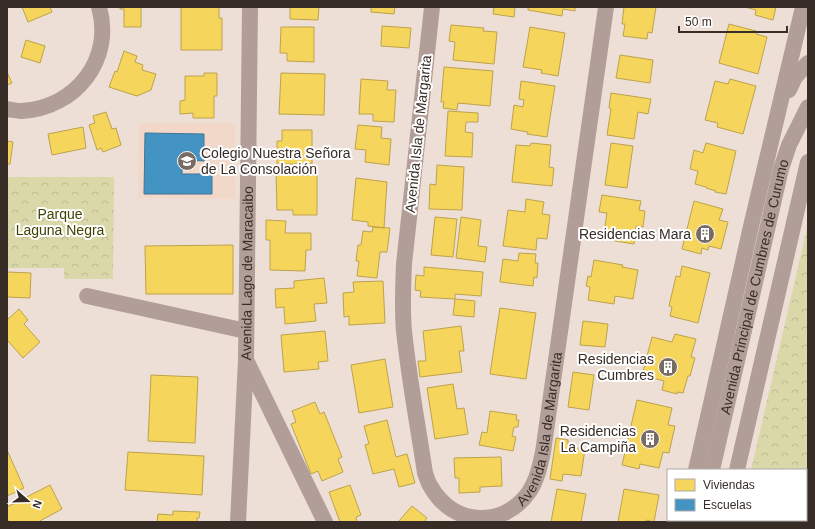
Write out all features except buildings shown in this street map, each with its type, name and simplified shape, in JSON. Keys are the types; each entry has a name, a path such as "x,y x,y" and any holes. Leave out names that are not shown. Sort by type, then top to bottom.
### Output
{"street":[{"path":"7,109 22,111 39,109 68,96 84,82 94,68 100,53 102,24 99,7"},
{"name":"Avenida Lago de Maracaibo","path":"250,7 246,360 325,522"},
{"name":"Avenida Isla de Margarita","path":"432,7 404,264 404,330 410,382 425,473 431,487 441,501 463,516 481,519 502,515 518,505 530,492 540,469 606,7"},
{"name":"Avenida Principal de Cumbres de Curumo","path":"696,469 750,229 803,7"},
{"path":"792,53 808,64"},
{"name":"Avenida Principal de Cumbres de Curumo","path":"779,109 795,77 808,64"},
{"name":"Avenida Principal de Cumbres de Curumo","path":"712,469 781,169 789,145 808,107"},
{"name":"Avenida Principal de Cumbres de Curumo","path":"737,469 808,162"},
{"path":"86,296 246,331"},
{"path":"238,522 246,360"}],"shaded area":[{"name":"Colegio Nuestra Señora de La Consolación","path":"139,123 235,123 235,199 138,198"}],"green space":[{"name":"Parque Laguna Negra","path":"7,177 114,177 113,279 64,279 64,268 7,268"},
{"path":"808,224 808,522 739,522 807,521 807,469 751,469"}],"place":[{"name":"Colegio Nuestra Señora de La Consolación","path":"187,161"},
{"name":"Residencias Mara","path":"705,234"},
{"name":"Residencias Cumbres","path":"668,367"},
{"name":"Residencias La Campiña","path":"650,439"}]}
